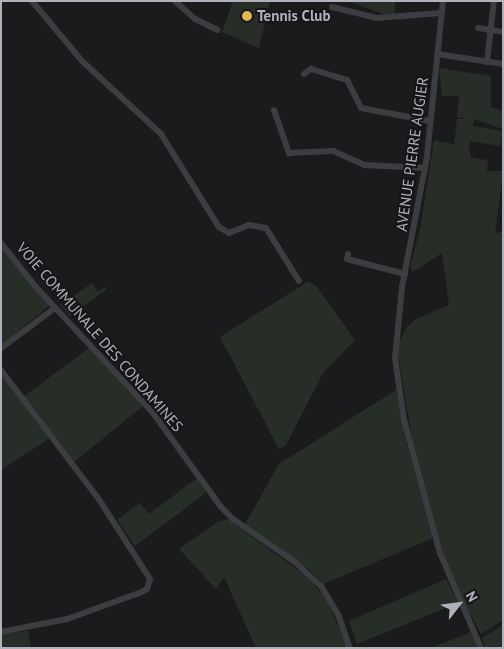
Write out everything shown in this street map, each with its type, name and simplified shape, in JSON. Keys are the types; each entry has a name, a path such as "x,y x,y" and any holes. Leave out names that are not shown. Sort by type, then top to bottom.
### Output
{"street":[{"path":"32,1 82,61 162,134 219,227 229,233 249,225 266,228 299,280"},
{"path":"175,1 195,19 218,30"},
{"name":"AVENUE PIERRE AUGIER","path":"443,1 425,168 399,309 395,358 410,446 440,553 481,648"},
{"path":"487,62 494,1"},
{"path":"332,7 377,18 442,13"},
{"path":"478,28 503,32"},
{"path":"437,54 503,64"},
{"path":"304,74 311,69 347,80 361,108 430,122"},
{"path":"274,110 289,153 333,151 336,155 364,165 425,168"},
{"name":"VOIE COMMUNALE DES CONDAMINES","path":"1,243 55,308 153,413 221,507 233,519 295,562 321,586 341,621 350,648"},
{"path":"348,254 348,259 405,274"},
{"path":"1,348 55,308"},
{"path":"1,370 100,501 150,579 147,589 139,593 67,619 1,632"}],"shaded area":[{"name":"Tennis Club","path":"233,1 270,1 259,48 222,32"},
{"path":"348,1 395,1 395,14 383,14"},
{"path":"439,68 491,76 491,107 503,111 503,129 474,119 473,126 502,131 500,146 470,141 469,147 471,158 488,160 487,171 503,171 495,234 503,231 503,620 481,634 462,600 442,550 414,452 397,347 407,327 416,319 449,305 442,253 413,272 410,266 420,230 434,140 454,144 457,119 467,119 457,117 459,96 442,96"},
{"path":"1,248 50,305 1,345"},
{"path":"309,281 317,287 355,340 323,373 286,445 279,449 220,337"},
{"path":"92,283 98,292 105,287 107,289 70,316 60,305"},
{"path":"89,348 143,406 73,463 23,397"},
{"path":"1,373 49,439 1,470"},
{"path":"396,390 405,437 433,538 323,584 310,570 245,524 279,464"},
{"path":"197,478 206,493 135,546 117,520 140,503 149,514"},
{"path":"228,519 310,579 328,602 348,648 256,648 224,577 216,589 179,549 217,522"},
{"path":"446,579 458,603 357,644 349,621"},
{"path":"503,625 503,648 485,648 482,638"},
{"path":"28,631 31,648 1,648 1,634"},
{"path":"472,632 478,648 430,648"}],"place":[{"name":"Tennis Club","path":"247,16"}]}
